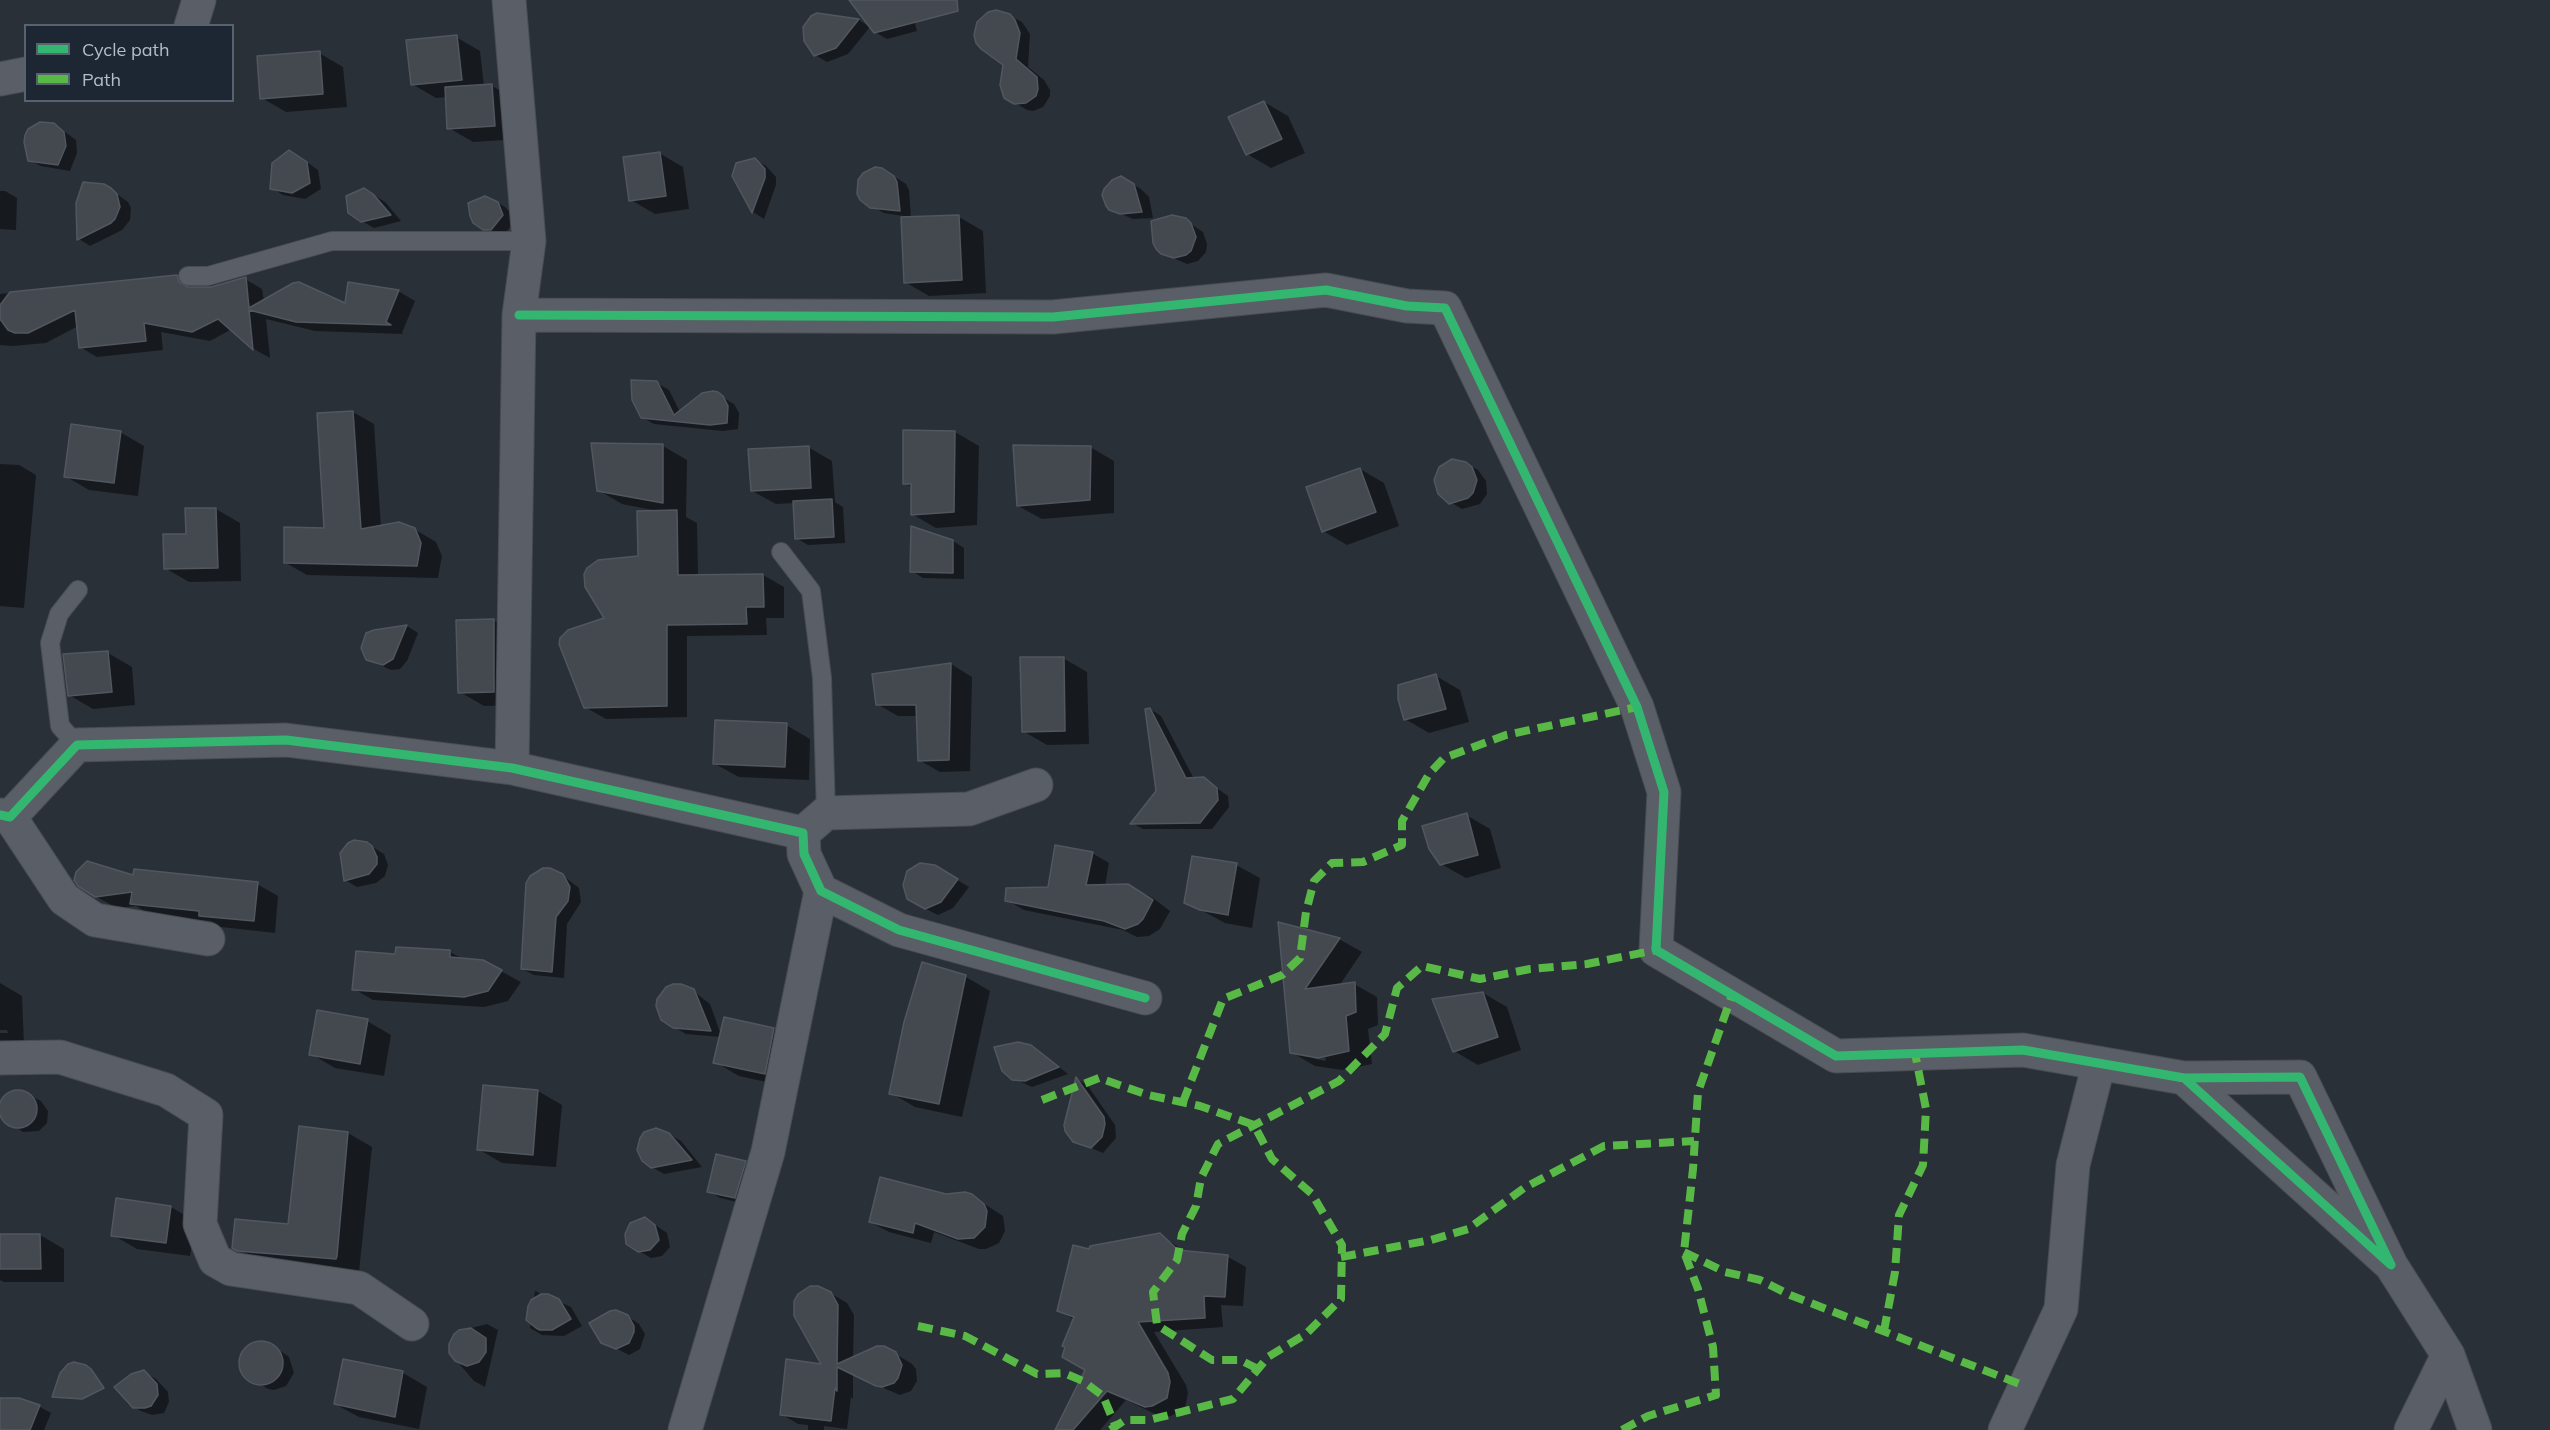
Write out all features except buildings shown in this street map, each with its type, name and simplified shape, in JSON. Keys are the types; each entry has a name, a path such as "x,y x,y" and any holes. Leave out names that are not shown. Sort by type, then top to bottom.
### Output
{"street":[{"path":"191,24 199,0"},
{"path":"509,0 529,241 519,315 512,768"},
{"path":"0,79 24,74"},
{"path":"519,315 1053,317 1326,290 1407,306 1445,308 1644,728 1665,792 1656,950 1836,1056 2024,1050 2184,1078 2300,1077 2391,1265 2448,1355 2475,1430"},
{"path":"208,939 95,920 64,899 5,816 77,746 286,740 512,768 815,823 969,809 1036,785"},
{"path":"685,1430 768,1152 821,891 804,854 815,823"},
{"path":"821,891 899,930 1145,998"},
{"path":"0,1058 60,1057 166,1090 206,1115 200,1224 215,1260 231,1269 359,1288 411,1324"},
{"path":"2005,1430 2061,1309 2073,1165 2099,1063"},
{"path":"2184,1078 2391,1265"},
{"path":"2411,1430 2448,1355"}],"lane":[{"path":"188,276 208,276 332,241 529,241"},
{"path":"781,552 811,591 822,678 815,823"},
{"path":"77,746 60,726 50,643 59,614 78,590"}],"marked path":[{"path":"1183,1102 1223,999 1282,975 1300,958 1306,912 1314,881 1332,863 1363,862 1402,845 1402,821 1429,774 1444,758 1506,735 1637,707"},
{"path":"1258,1369 1240,1360 1212,1360 1157,1325 1153,1292 1177,1260 1182,1234 1196,1206 1201,1178 1218,1144 1339,1081 1385,1034 1397,988 1422,966 1480,979 1530,969 1587,964 1656,950"},
{"path":"1622,1430 1648,1416 1716,1395 1713,1347 1698,1289 1684,1252 1698,1092 1732,995"},
{"path":"1884,1331 1895,1272 1899,1215 1923,1165 1926,1109 1915,1053"},
{"path":"1042,1100 1099,1078 1148,1095 1200,1106 1254,1125 1272,1159 1312,1194 1342,1245 1341,1299 1306,1334 1268,1357 1233,1399 1149,1420 1125,1420 1110,1430"},
{"path":"1341,1257 1431,1240 1468,1229 1524,1188 1604,1146 1694,1141"},
{"path":"1684,1252 1725,1272 1760,1280 1790,1295 2025,1386"},
{"path":"918,1326 965,1336 1037,1374 1064,1373 1083,1381 1103,1396 1115,1425"}],"cycle path":[{"path":"519,315 1053,317 1326,290 1407,306 1445,308 1637,707 1664,792 1656,950 1836,1056 2023,1050 2184,1078 2391,1265 2300,1077 2184,1078"},
{"path":"0,815 10,817 77,745 286,740 512,768 803,833 804,854 821,891 899,930 1145,998"}]}
